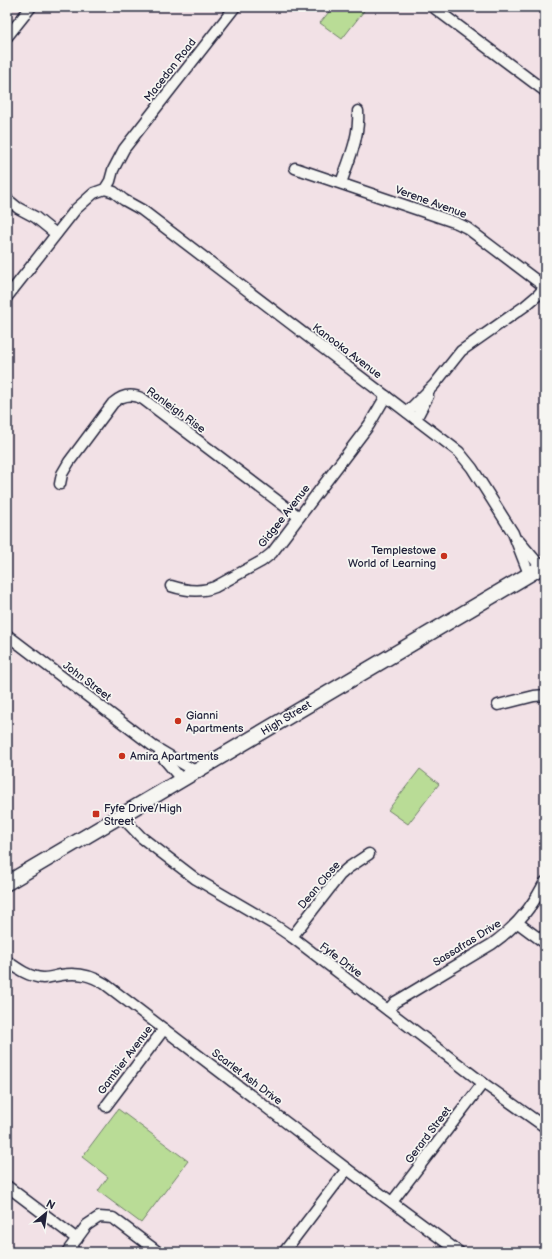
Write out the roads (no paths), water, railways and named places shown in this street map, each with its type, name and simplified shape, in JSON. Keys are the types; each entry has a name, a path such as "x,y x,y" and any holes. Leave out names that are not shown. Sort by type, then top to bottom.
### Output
{"main road":[{"name":"High Street","path":"7,883 538,569"}],"street":[{"path":"7,37 31,7"},
{"name":"Macedon Road","path":"107,184 124,148 235,7"},
{"path":"433,7 545,91"},
{"path":"341,183 356,137 359,120 358,111"},
{"name":"Verene Avenue","path":"295,168 457,222 545,287"},
{"path":"7,297 76,209 107,184"},
{"name":"Kanooka Avenue","path":"107,184 124,200 142,210 463,456 538,569"},
{"path":"7,199 18,208 35,217 54,237"},
{"path":"407,412 434,385 461,351 525,306 545,287"},
{"path":"416,419 434,385"},
{"name":"Ranleigh Rise","path":"60,484 62,474 69,462 113,403 121,397 134,395 143,399 299,517"},
{"name":"Gidgee Avenue","path":"170,586 193,591 208,590 262,561 272,553 390,399"},
{"name":"John Street","path":"7,635 153,746 195,771"},
{"path":"498,705 534,696 545,695"},
{"name":"John Street","path":"153,746 181,780"},
{"name":"Fyfe Drive","path":"121,816 138,834 196,879 273,924 292,937 483,1083 545,1127"},
{"name":"Dean Close","path":"292,937 340,875 369,854"},
{"name":"Sassafras Drive","path":"388,1010 402,998 506,935 532,905 545,882"},
{"path":"518,922 545,943"},
{"name":"Scarlet Ash Drive","path":"7,961 24,972 42,978 70,974 87,975 96,979 459,1252"},
{"name":"Gambier Avenue","path":"106,1106 164,1029"},
{"name":"Gerard Street","path":"392,1202 483,1083"},
{"path":"284,1252 347,1169"},
{"path":"7,1186 77,1238"},
{"path":"67,1252 87,1225 99,1217 113,1218 158,1252"}],"place":[{"name":"Templestowe World of Learning","path":"444,556"},
{"name":"Gianni Apartments","path":"178,721"},
{"name":"Amira Apartments","path":"122,756"},
{"name":"Fyfe Drive/High Street","path":"96,814"}]}
